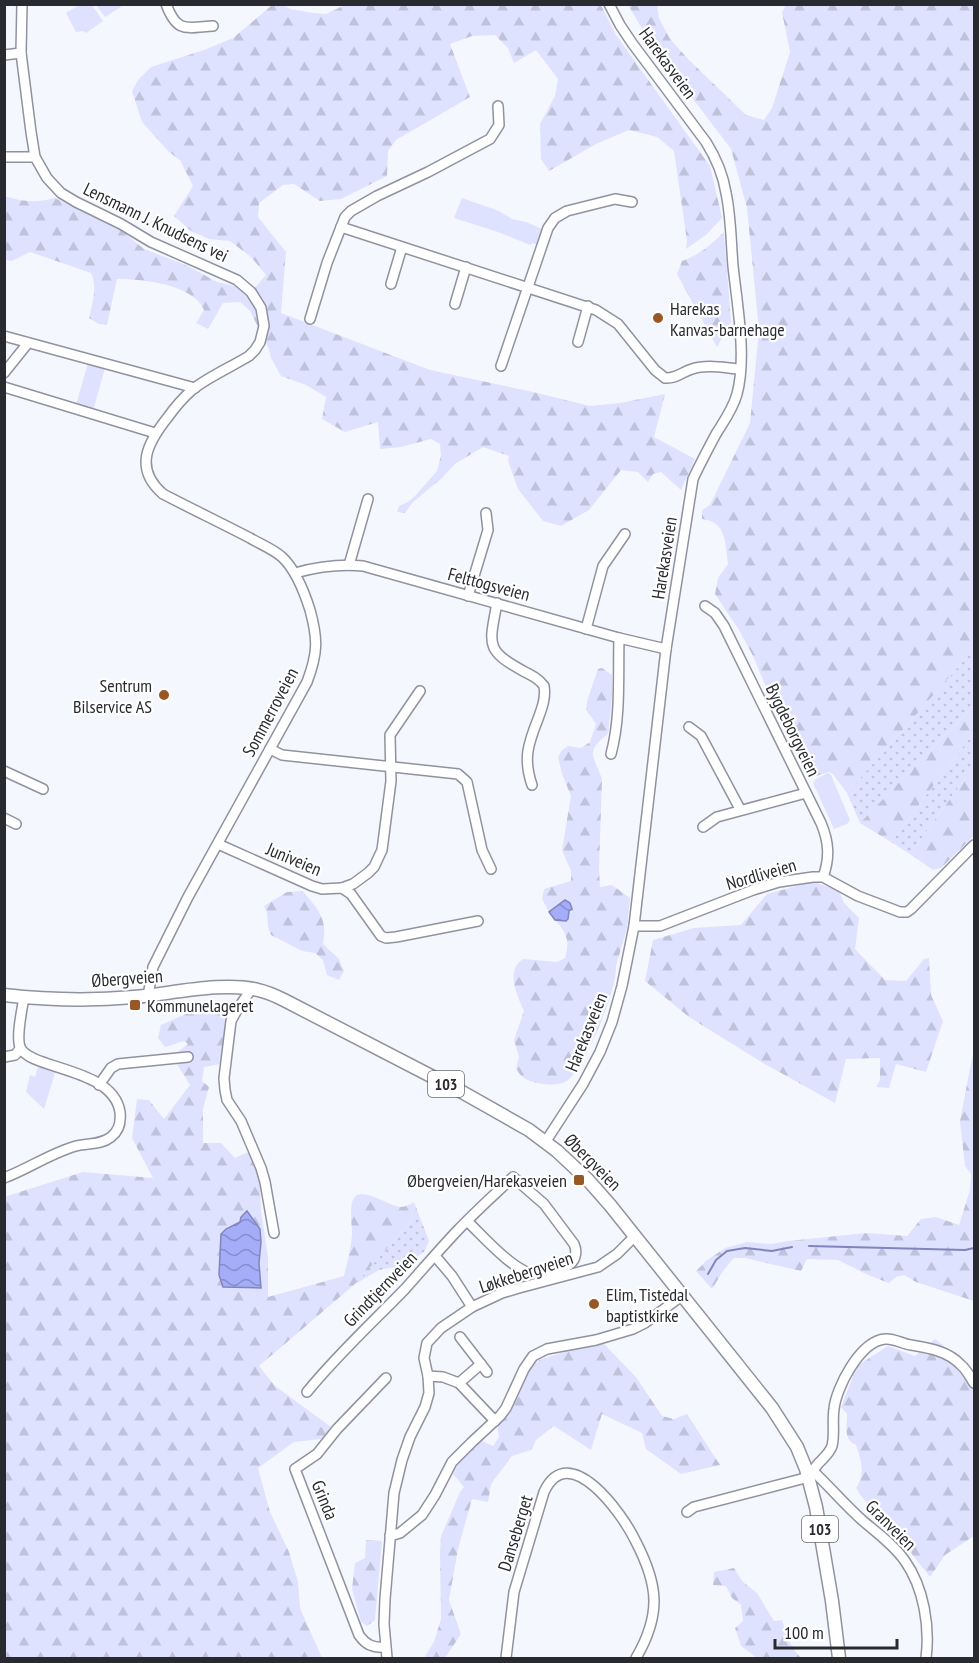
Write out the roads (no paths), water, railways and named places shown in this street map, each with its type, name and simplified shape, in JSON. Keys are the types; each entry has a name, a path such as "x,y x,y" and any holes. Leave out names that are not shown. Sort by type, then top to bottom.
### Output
{"main road":[{"name":"Øbergveien","path":"4,995 79,1000 148,996 227,987 252,988 267,992 462,1092 546,1141 588,1180 635,1236 772,1408 790,1435 809,1472 832,1601 839,1659"}],"street":[{"name":"Lensmann J. Knudsens vei","path":"22,4 21,53 27,105 35,157 47,178 61,193 151,242 237,280 251,292 261,308 264,326 260,342 249,356"},
{"path":"166,4 172,20 178,24 185,27 213,26"},
{"name":"Harekasveien","path":"546,1141 583,1084 600,1052 612,1022 622,986 634,926 666,649 693,479 733,406 738,391 740,369 727,194 721,171 706,142 632,43 609,4"},
{"path":"4,55 21,53"},
{"path":"310,319 327,263 345,218 351,210 490,139 499,125 498,106"},
{"path":"4,157 35,157"},
{"path":"501,366 548,228 555,218 567,211 607,200 632,202"},
{"path":"341,227 588,306 618,324 664,378 674,378 691,369 701,367 740,369"},
{"path":"391,284 402,247"},
{"path":"454,304 466,267"},
{"path":"578,342 588,306"},
{"path":"4,336 195,388"},
{"path":"4,373 28,343"},
{"name":"Sommerroveien","path":"148,996 153,967 188,897 307,682 314,664 316,631 307,600 295,573 281,556 156,488 146,464 150,442 175,408 195,388 249,356"},
{"path":"4,387 155,433"},
{"path":"349,565 368,500"},
{"path":"468,596 488,531 486,513"},
{"path":"586,628 603,566 625,534"},
{"name":"Felttogsveien","path":"295,573 349,565 372,568 619,638 666,649"},
{"path":"497,603 492,632 494,648 502,658 536,678 544,686 542,708 527,754 527,772 532,785"},
{"name":"Bygdeborgveien","path":"705,606 716,612 724,626 827,838 828,865 823,877"},
{"path":"611,754 614,745 619,638"},
{"path":"342,888 353,884 368,873 374,867 382,850 391,781 390,735 420,691"},
{"path":"689,727 701,736 740,809"},
{"path":"270,750 282,754 458,774 464,778 468,788 482,850 491,869"},
{"path":"4,771 43,789"},
{"path":"703,827 717,817 740,809 806,793"},
{"path":"4,818 16,824"},
{"name":"Juniveien","path":"218,844 312,886 322,889 342,888"},
{"name":"Nordliveien","path":"634,926 660,926 753,890 795,879 823,877 858,896 900,912 907,912 975,845"},
{"path":"342,888 351,894 377,932 386,938 478,921"},
{"path":"252,988 231,1021 224,1078 225,1090 227,1100 241,1121 261,1168 274,1233"},
{"path":"4,1178 75,1146 103,1142 116,1132 120,1117 117,1102 106,1089 76,1072 27,1056 20,1049 19,1038 24,997"},
{"path":"4,1057 15,1055 20,1049"},
{"path":"99,1085 111,1068 118,1064 188,1057"},
{"path":"435,1256 467,1221 513,1177 544,1204 576,1248 576,1255 567,1266 541,1274 533,1274 516,1267 467,1221"},
{"name":"Løkkebergveien","path":"387,1659 385,1599 394,1493 398,1472 410,1437 427,1400 429,1386 424,1358 430,1338 452,1319 502,1293 598,1267 617,1254 635,1236"},
{"name":"Grindtjernveien","path":"307,1392 332,1361 435,1256 452,1276 472,1307"},
{"path":"390,1536 400,1533 422,1515 452,1462 506,1408 524,1369 533,1356 539,1352 596,1340 633,1329 683,1295"},
{"path":"459,1383 484,1368 460,1337"},
{"path":"687,1512 694,1507 809,1472 828,1454 832,1445 836,1399 844,1381 859,1355 882,1339 931,1348 954,1358 975,1383"},
{"path":"428,1376 443,1377 459,1383 495,1421"},
{"name":"Grinda","path":"386,1378 316,1454 295,1469 359,1635 368,1645 386,1647"},
{"name":"Granveien","path":"809,1472 879,1533 905,1561 914,1575 922,1601 927,1631 926,1659"},
{"name":"Danseberget","path":"506,1659 514,1592 544,1492 555,1478 569,1473 580,1476 602,1492 635,1538 648,1568 653,1591 653,1613 648,1632 636,1659"}],"water":[{"path":"565,900 570,903 572,909 569,911 568,919 566,921 555,920 549,912"},
{"path":"247,1211 260,1229 261,1288 223,1287 219,1275 221,1234 240,1222 241,1217"}],"waterway":[{"path":"809,1246 965,1250 974,1248"},
{"path":"708,1274 716,1260 727,1251 745,1248 772,1251 792,1247"}],"place":[{"name":"Harekas Kanvas-barnehage","path":"658,318"},
{"name":"Sentrum Bilservice AS","path":"164,695"},
{"name":"Kommunelageret","path":"135,1005"},
{"name":"Øbergveien/Harekasveien","path":"579,1180"},
{"name":"Elim, Tistedal baptistkirke","path":"594,1304"}]}
